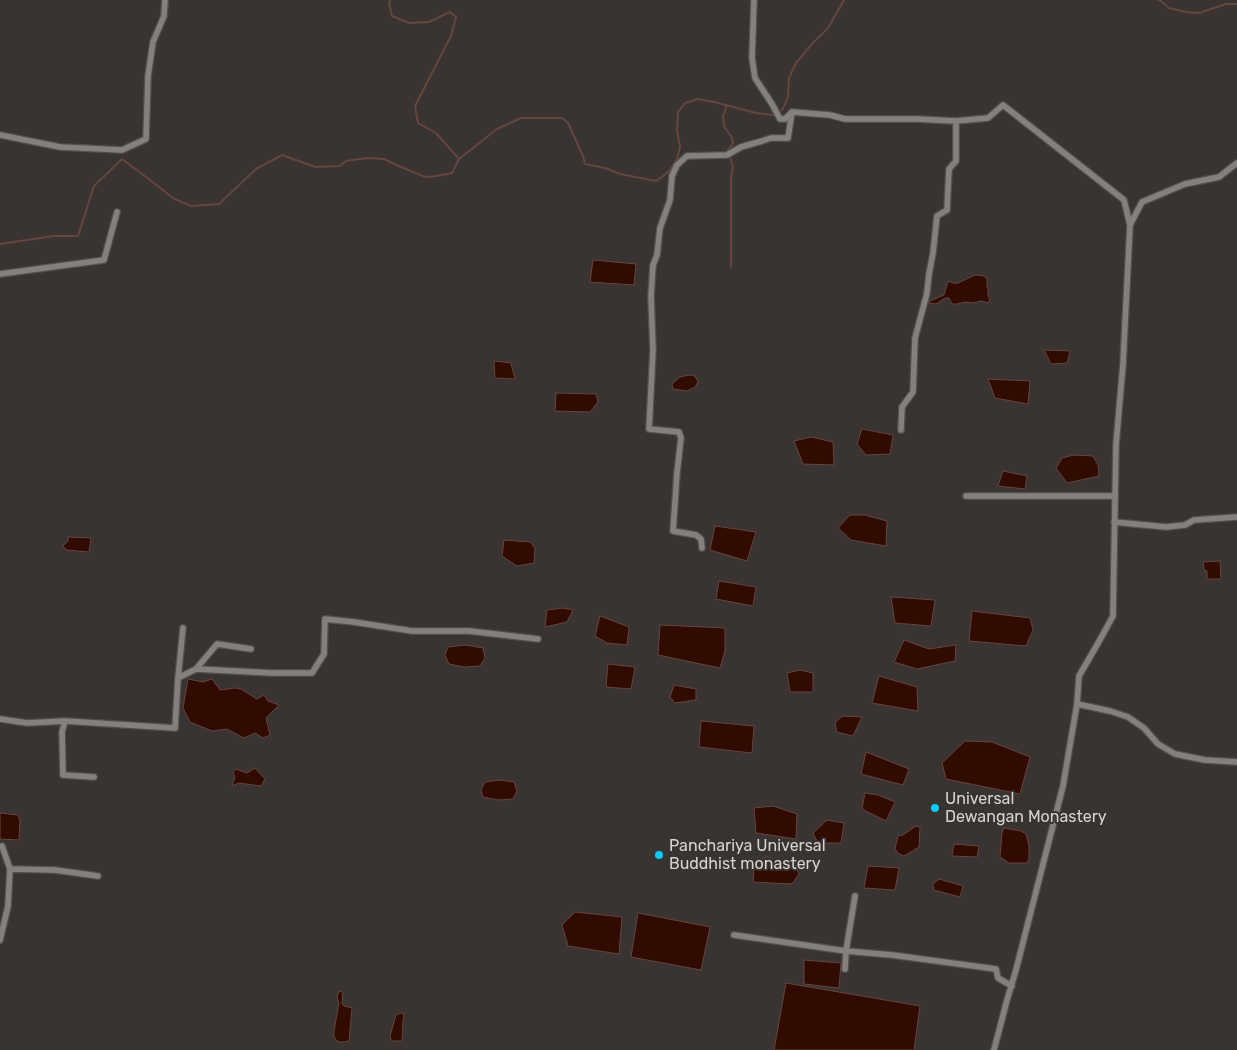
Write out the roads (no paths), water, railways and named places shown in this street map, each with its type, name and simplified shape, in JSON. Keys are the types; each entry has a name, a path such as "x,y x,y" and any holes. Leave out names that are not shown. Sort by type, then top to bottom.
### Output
{"street":[{"path":"0,135 60,148 122,150 146,138 148,76 153,42 164,16 165,0"},
{"path":"754,0 752,58 755,78 780,119 785,119 792,112 830,115 845,120 916,119 956,121 988,118 1004,105 1124,200 1130,225 1123,364 1116,445 1113,616 1079,676 1077,704 1063,786 994,1050"},
{"path":"702,548 701,539 696,535 672,531 681,438 679,432 649,429 653,350 651,296 653,265 657,255 660,228 670,200 672,176 677,164 687,156 727,155 741,147 771,138 788,138 792,112"},
{"path":"900,430 902,407 913,392 915,338 927,293 937,216 947,210 949,169 956,161 956,121"},
{"path":"1130,225 1142,202 1185,184 1219,177 1237,163"},
{"path":"0,274 104,260 117,212"},
{"path":"966,496 1115,496"},
{"path":"1114,522 1166,527 1185,526 1194,520 1237,517"},
{"path":"196,669 312,673 324,654 325,619 412,630 469,630 538,640"},
{"path":"0,718 27,723 66,721 175,728 184,628"},
{"path":"178,678 196,669 216,644 251,650"},
{"path":"1077,704 1128,717 1144,728 1158,744 1175,754 1205,760 1237,762"},
{"path":"66,721 62,732 63,775 94,777"},
{"path":"0,940 8,906 10,869 2,846"},
{"path":"10,869 55,870 98,876"},
{"path":"845,968 854,896"},
{"path":"734,935 996,969 998,978 1012,986"}],"waterway":[{"path":"390,0 392,16 409,23 429,22 450,12 456,17 451,36 415,106 418,123 436,133 459,159"},
{"path":"0,244 53,236 78,236 94,186 122,159 173,198 191,206 219,204 256,169 282,155 315,167 340,166 346,161 367,158 384,159 425,177 452,173 459,159 497,129 521,118 562,118 568,123 585,164 605,168 620,174 656,181 670,170 677,159 680,147 677,130 678,112 685,103 698,99 756,113 774,115 783,109 788,96 789,78 796,63 828,28 844,0"},
{"path":"1158,0 1169,8 1199,13 1226,4 1237,4"},
{"path":"727,105 723,116 724,126 733,143 728,150 733,167 731,176 731,267"}],"place":[{"name":"Universal Dewangan Monastery","path":"935,808"},
{"name":"Panchariya Universal Buddhist monastery","path":"659,855"}]}
